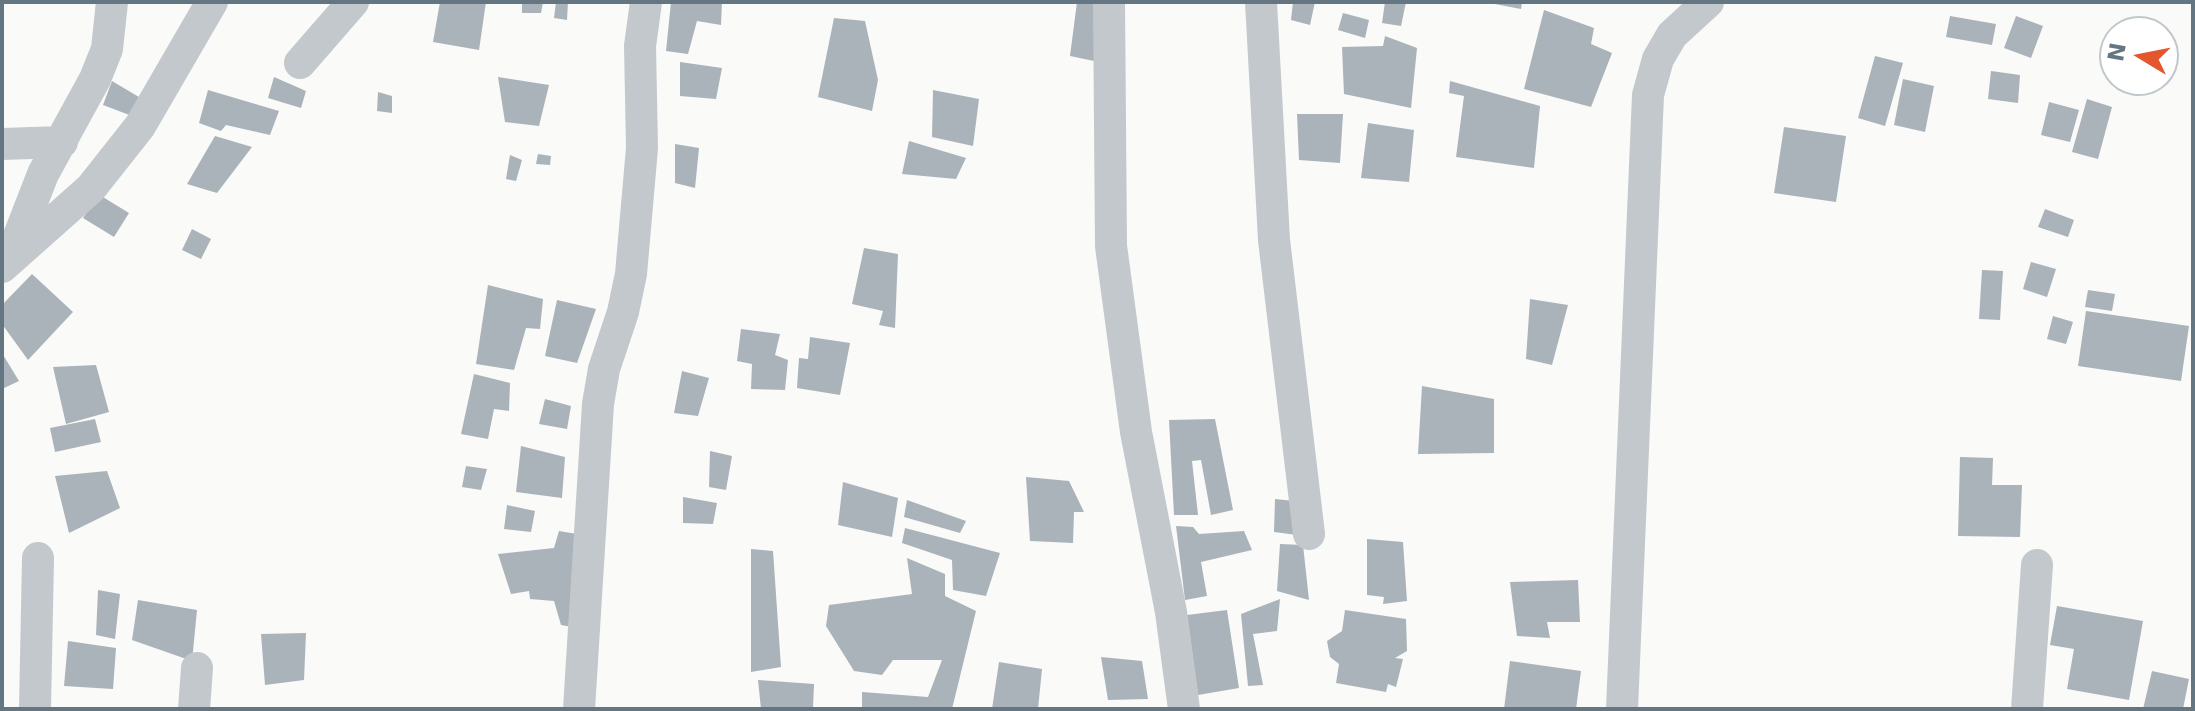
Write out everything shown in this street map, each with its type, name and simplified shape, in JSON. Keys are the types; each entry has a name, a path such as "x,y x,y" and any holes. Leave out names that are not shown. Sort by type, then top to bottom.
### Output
{"street":[{"path":"5,265 43,174 107,49 112,2"},
{"path":"5,265 91,188 140,126 212,2"},
{"path":"300,63 353,2"},
{"path":"579,709 598,404 604,369 623,312 631,274 642,148 640,46 646,2"},
{"path":"1109,2 1111,246 1125,363 1171,612 1184,709"},
{"path":"1261,2 1274,240 1309,534"},
{"path":"1622,709 1648,95 1658,59 1672,35 1708,2"},
{"path":"2,144 62,142"},
{"path":"35,709 38,558"},
{"path":"2027,709 2037,565"},
{"path":"194,709 197,668"}],"building":[{"path":"440,2 486,2 479,50 433,42"},
{"path":"522,2 543,2 541,13 522,13"},
{"path":"556,2 568,2 567,20 554,18"},
{"path":"671,2 722,2 721,25 697,21 688,54 666,51"},
{"path":"1077,2 1101,2 1094,61 1070,56"},
{"path":"1293,2 1315,2 1310,25 1291,20"},
{"path":"1385,2 1406,2 1401,26 1382,23"},
{"path":"1484,2 1522,2 1521,9"},
{"path":"1544,10 1594,28 1591,44 1612,53 1591,107 1524,89"},
{"path":"1343,13 1369,20 1365,38 1338,30"},
{"path":"1950,16 1996,24 1992,45 1946,37"},
{"path":"2016,16 2043,26 2031,58 2004,48"},
{"path":"834,18 865,21 878,80 872,111 818,97"},
{"path":"1385,36 1417,48 1411,108 1344,94 1342,47 1383,46"},
{"path":"1875,56 1903,63 1885,126 1858,118"},
{"path":"680,62 722,68 716,99 680,96"},
{"path":"1991,71 2020,75 2018,103 1988,99"},
{"path":"274,77 306,91 301,108 268,98"},
{"path":"498,77 549,85 539,126 505,122"},
{"path":"1903,79 1934,86 1925,132 1894,125"},
{"path":"112,81 144,100 132,116 103,105"},
{"path":"1450,81 1540,106 1534,168 1456,157 1464,96 1449,93"},
{"path":"208,90 279,111 270,135 226,125 221,131 199,123"},
{"path":"933,90 979,99 973,146 932,137"},
{"path":"378,92 392,96 392,113 377,111"},
{"path":"2087,99 2112,107 2098,159 2072,152"},
{"path":"2049,102 2079,110 2070,142 2041,135"},
{"path":"1297,114 1343,114 1340,163 1299,160"},
{"path":"1368,123 1414,130 1409,182 1361,178"},
{"path":"1784,127 1846,136 1836,202 1774,193"},
{"path":"215,136 252,147 217,193 187,184"},
{"path":"909,141 966,158 956,179 902,174"},
{"path":"675,144 699,148 695,188 675,183"},
{"path":"538,154 551,156 550,165 536,164"},
{"path":"510,155 522,160 516,181 506,179"},
{"path":"98,194 129,213 114,237 83,218"},
{"path":"2045,209 2074,220 2068,237 2038,227"},
{"path":"192,229 211,239 201,259 182,250"},
{"path":"864,248 898,254 895,328 879,325 883,311 852,304"},
{"path":"2031,262 2056,269 2047,297 2023,289"},
{"path":"1982,270 2003,271 2000,320 1979,319"},
{"path":"32,274 73,312 28,360 2,324 2,305"},
{"path":"488,285 543,299 540,329 526,328 514,370 476,364"},
{"path":"2088,290 2115,294 2112,311 2085,307"},
{"path":"1530,299 1568,305 1552,365 1526,359"},
{"path":"557,300 596,309 577,363 545,356"},
{"path":"2086,311 2189,326 2181,381 2078,366"},
{"path":"2053,316 2073,322 2066,344 2047,339"},
{"path":"741,329 780,334 775,355 788,360 785,390 751,389 752,364 737,361"},
{"path":"810,337 850,343 840,395 797,388 799,358 808,359"},
{"path":"2,353 19,381 2,389"},
{"path":"96,365 109,412 66,424 53,367"},
{"path":"682,371 709,378 698,416 674,413"},
{"path":"474,374 510,383 509,411 494,409 488,439 461,434"},
{"path":"1422,386 1494,399 1494,453 1418,454"},
{"path":"545,399 571,406 567,429 539,424"},
{"path":"95,419 101,442 55,452 50,428"},
{"path":"1215,419 1233,510 1211,515 1201,460 1192,461 1198,515 1174,515 1169,420"},
{"path":"521,446 565,457 562,498 516,492"},
{"path":"710,451 732,456 726,490 709,487"},
{"path":"1960,457 1993,458 1992,485 2022,485 2020,537 1958,536"},
{"path":"466,466 487,469 481,490 462,487"},
{"path":"107,471 120,508 69,533 55,476"},
{"path":"1026,477 1069,481 1084,512 1074,512 1073,543 1030,541"},
{"path":"843,482 898,498 892,537 838,525"},
{"path":"683,497 717,503 713,524 683,523"},
{"path":"1275,499 1294,501 1297,535 1274,532"},
{"path":"907,500 966,521 960,533 904,517"},
{"path":"507,505 535,511 531,532 504,529"},
{"path":"1176,526 1193,527 1199,534 1244,531 1252,550 1201,562 1207,596 1185,600"},
{"path":"905,528 1000,553 986,596 953,590 952,560 902,543"},
{"path":"559,531 577,534 572,627 561,625 554,601 530,599 529,591 511,594 498,554 554,548"},
{"path":"1367,539 1403,542 1407,601 1383,604 1384,597 1367,595"},
{"path":"1280,544 1303,545 1309,600 1277,591"},
{"path":"751,549 773,551 781,667 751,672"},
{"path":"907,558 945,574 945,596 976,611 952,709 862,709 862,692 928,697 942,660 893,660 882,675 854,671 826,626 829,605 912,594"},
{"path":"1578,580 1580,622 1547,622 1550,638 1517,636 1510,582"},
{"path":"98,590 120,594 115,639 96,635"},
{"path":"1280,599 1277,631 1253,634 1263,685 1248,686 1241,614"},
{"path":"138,600 197,610 192,661 132,640"},
{"path":"2057,606 2143,621 2129,700 2067,689 2074,649 2050,645"},
{"path":"1227,610 1239,688 1198,695 1187,615"},
{"path":"1345,610 1406,619 1407,651 1395,658 1403,659 1396,687 1388,684 1386,692 1336,683 1339,664 1330,657 1327,641 1342,631"},
{"path":"306,633 304,680 265,685 261,634"},
{"path":"68,641 116,648 113,689 64,686"},
{"path":"1101,657 1142,661 1148,699 1108,700"},
{"path":"1510,661 1581,671 1576,709 1504,709"},
{"path":"999,662 1042,669 1038,709 992,709"},
{"path":"2152,671 2189,679 2183,709 2143,709"},
{"path":"758,680 814,684 813,709 761,709"}]}
